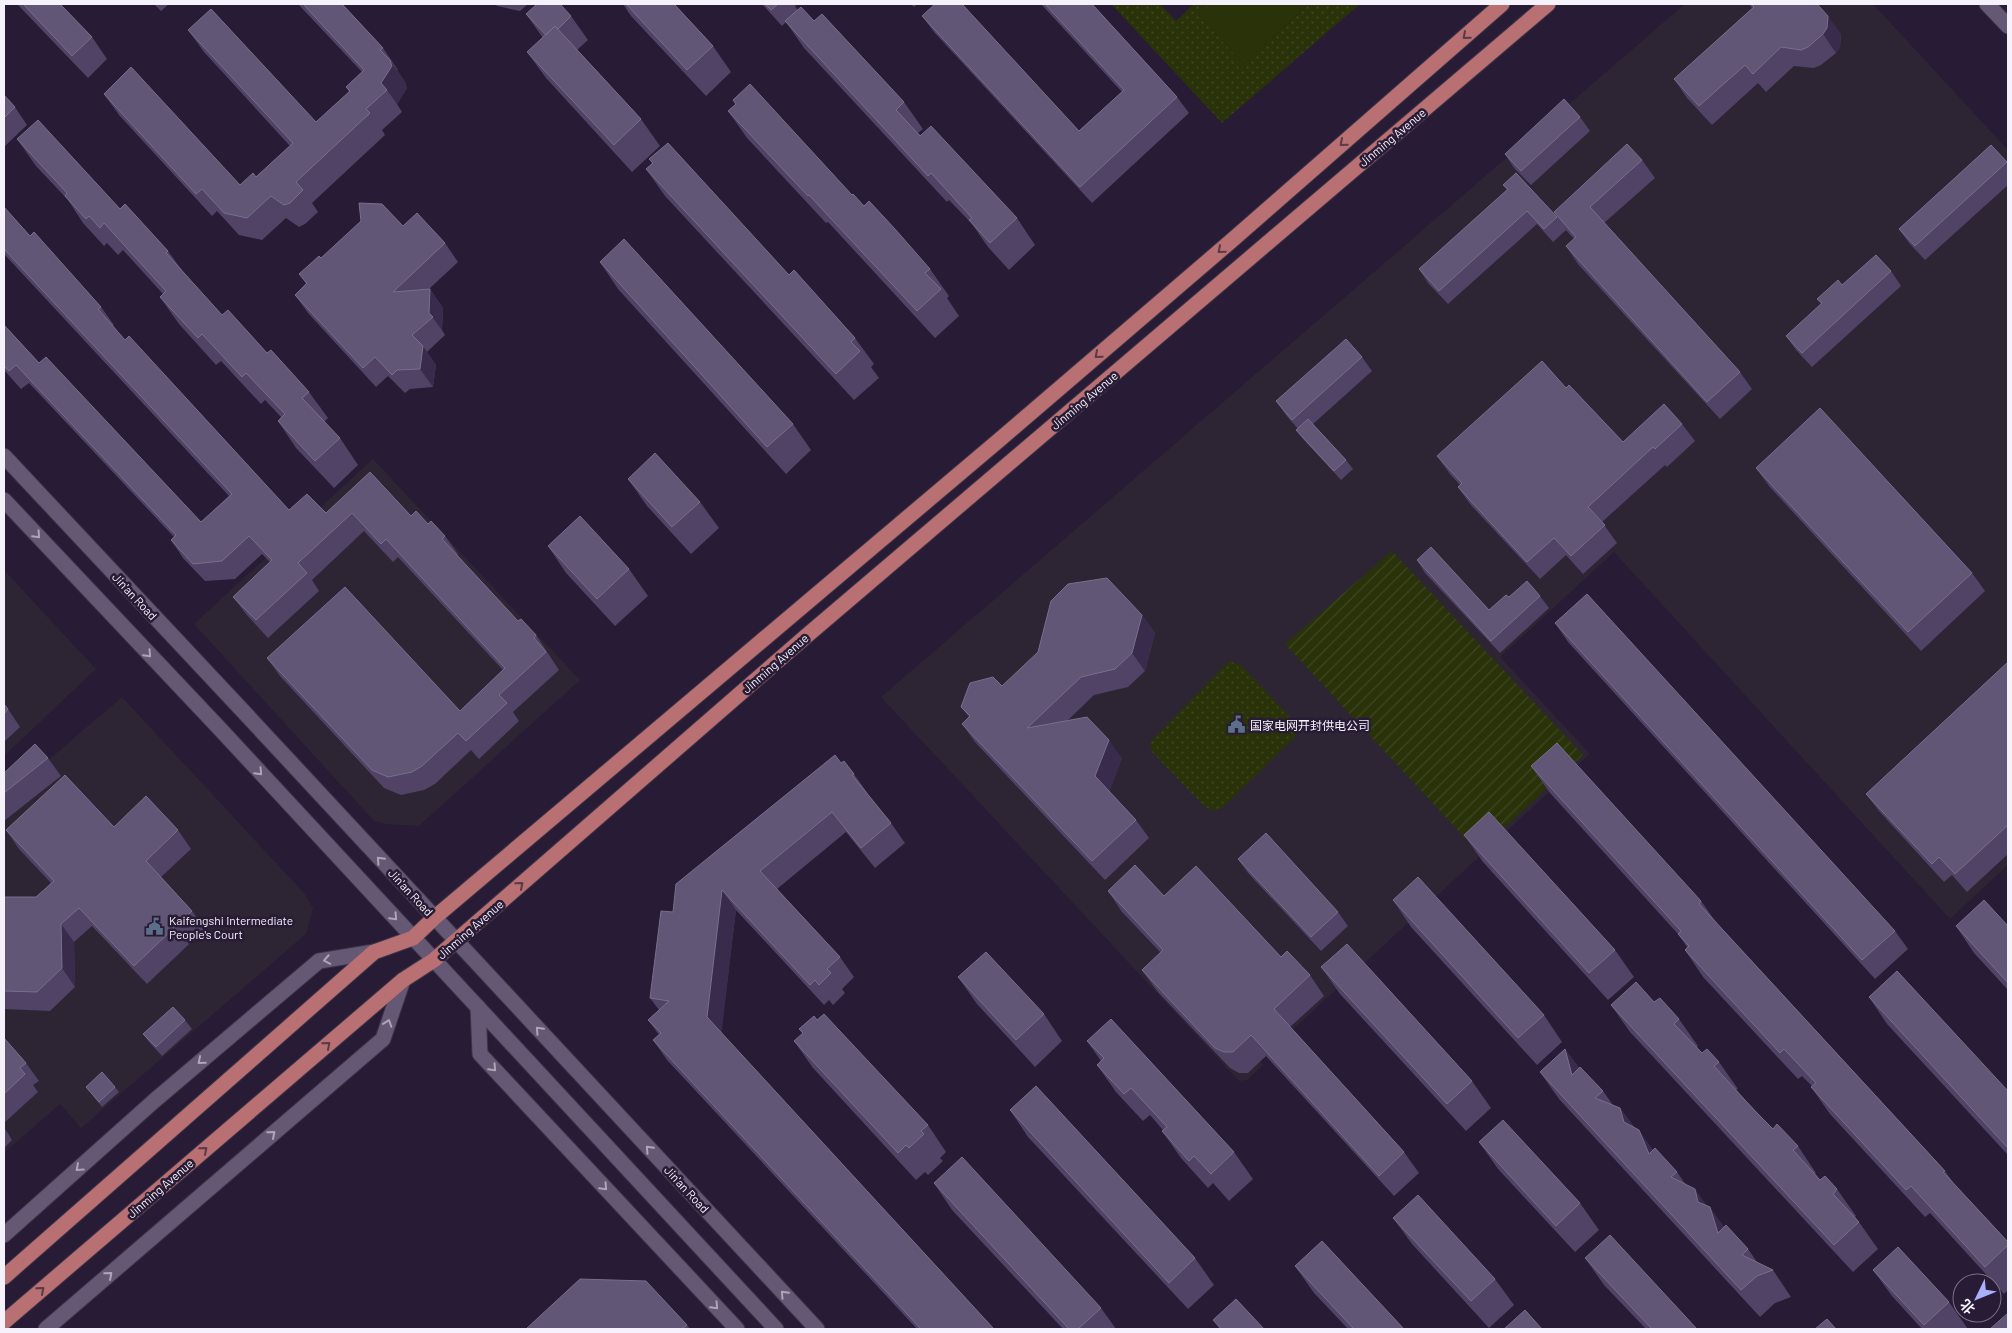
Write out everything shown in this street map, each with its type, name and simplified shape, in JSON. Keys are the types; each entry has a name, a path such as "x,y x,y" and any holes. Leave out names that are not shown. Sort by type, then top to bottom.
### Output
{"main road":[{"name":"Jinming Avenue","path":"4,1277 374,952 413,938 434,918 1238,236 1502,4"},
{"name":"Jinming Avenue","path":"4,1322 403,980 434,960 804,638 1548,4"},
{"path":"1987,4 2008,26"},
{"name":"Jin'an Road","path":"4,456 817,1329"},
{"path":"4,500 776,1329"},
{"path":"4,1235 154,1101 319,961 374,952"},
{"path":"46,1329 383,1039 403,980"},
{"path":"478,1007 480,1054 737,1329"}],"shaded area":[{"path":"1685,4 1873,4 2008,150 2008,865 1950,919 1614,552 1500,657 1590,754 1259,1061 1263,1065 1247,1080 1239,1081 881,697"},
{"path":"373,459 580,680 419,826 386,824 374,821 194,624"},
{"path":"4,570 96,669 4,756"},
{"name":"Kaifengshi Intermediate People's Court","path":"122,697 304,893 313,908 306,934 81,1128 60,1104 4,1153 4,798"}],"green space":[{"path":"1111,4 1160,4 1176,21 1194,4 1211,4 1199,15 1243,64 1309,4 1360,4 1222,123"},
{"path":"1211,4 1309,4 1243,64 1198,15"},
{"path":"1392,551 1583,755 1478,852 1285,644"},
{"path":"1229,661 1241,665 1296,723 1298,730 1296,736 1222,808 1214,811 1205,807 1152,752 1150,744"}],"building":[{"path":"23,4 60,4 92,37 72,56"},
{"path":"303,4 342,4 383,48 380,50 390,60 392,66 381,83 387,90 366,109 370,113 296,182 303,190 290,203 284,205 271,196 247,218 224,213 202,189 196,194 104,94 131,67 240,185 253,173 256,177 293,143 188,30 211,9 316,122 350,91 346,87 364,70"},
{"path":"537,4 560,4 571,16 558,29 555,26 546,35 526,14"},
{"path":"626,4 674,4 713,46 687,70"},
{"path":"765,4 778,4 771,10"},
{"path":"935,4 962,4 1079,131 1124,90 1045,4 1092,4 1177,97 1080,187 922,16"},
{"path":"1751,4 1817,4 1828,16 1827,28 1808,47 1801,50 1781,47 1753,74 1745,65 1699,106 1674,79 1754,7"},
{"path":"801,7 814,21 822,14 904,102 896,110 920,136 931,126 1017,218 990,243 969,220 972,218 931,173 928,176 785,21"},
{"path":"555,26 641,119 614,145 527,52"},
{"path":"750,84 852,195 864,206 869,201 930,269 925,273 941,289 917,311 728,111 736,104 733,100"},
{"path":"4,95 15,107 4,118"},
{"path":"1564,99 1580,117 1521,171 1505,154"},
{"path":"38,120 120,209 125,204 222,315 228,310 267,353 271,350 309,392 302,398 340,438 315,461 278,421 285,414 246,373 242,377 202,334 198,338 160,297 166,291 104,223 100,228 89,216 86,219 65,196 67,193 17,139"},
{"path":"668,143 789,275 794,270 855,338 851,342 860,351 836,374 646,169 653,163 649,159"},
{"path":"1627,144 1642,160 1590,207 1740,372 1707,402 1566,246 1576,237 1554,212"},
{"path":"1991,145 2007,162 1915,246 1899,229"},
{"path":"1516,173 1557,217 1544,229 1527,211 1439,291 1419,269 1508,189 1503,185"},
{"path":"359,203 382,204 403,226 417,213 445,243 393,292 430,289 429,313 433,317 412,335 423,346 420,369 397,370 392,375 375,357 363,368 295,295 307,283 299,274 319,256 321,258 361,221"},
{"path":"4,207 30,236 34,232 101,307 98,309 125,340 129,336 289,510 307,494 326,513 370,472 411,516 416,511 428,524 431,521 445,536 442,539 518,621 521,619 536,635 534,638 546,652 499,695 507,703 466,741 458,733 422,766 412,772 388,777 372,770 267,658 345,587 460,711 505,668 386,539 381,544 352,513 298,563 307,573 256,620 233,597 272,560 249,536 222,561 193,564 171,540 176,535 16,365 9,371 4,366 4,325 39,363 46,357 201,522 232,494 4,249"},
{"path":"624,239 793,424 767,447 600,262"},
{"path":"1876,255 1891,271 1802,353 1786,336 1822,303 1817,299 1838,280 1842,285"},
{"path":"1346,339 1362,357 1292,420 1276,401"},
{"path":"1542,361 1566,388 1569,385 1623,442 1664,404 1682,424 1655,449 1653,447 1588,507 1605,525 1571,556 1554,538 1527,562 1458,487 1462,483 1437,456"},
{"path":"1820,408 1972,573 1908,632 1756,468"},
{"path":"1308,419 1346,460 1334,471 1296,430"},
{"path":"655,453 700,502 672,527 628,479"},
{"path":"580,516 629,569 597,599 548,546"},
{"path":"1431,547 1489,610 1506,595 1509,597 1527,581 1540,596 1491,641 1417,560"},
{"path":"1107,578 1142,615 1132,653 1115,669 1081,677 1027,728 1087,717 1109,740 1095,776 1136,820 1092,861 962,724 970,716 961,707 970,683 993,677 1002,686 1038,652 1051,601 1068,584"},
{"path":"1587,594 1895,931 1862,960 1555,623"},
{"path":"2008,662 2008,825 1955,874 1939,857 1932,864 1866,794"},
{"path":"4,704 8,709 4,714"},
{"path":"1557,743 1701,901 1699,904 2008,1242 2008,1245 1985,1267 1911,1186 1906,1190 1811,1087 1816,1083 1784,1049 1780,1053 1685,950 1689,946 1678,934 1681,931 1531,766"},
{"path":"35,744 48,758 4,793 4,773"},
{"path":"835,755 841,763 844,761 854,774 852,775 891,823 861,848 832,812 760,871 840,957 827,969 831,973 819,985 815,980 810,985 722,890 707,1017 994,1329 921,1329 653,1040 661,1033 648,1020 669,1001 650,998 661,911 673,912 676,884"},
{"path":"65,775 114,827 146,796 178,830 146,861 192,911 134,966 79,908 61,924 62,968 37,992 4,991 4,897 36,897 54,881 6,830"},
{"path":"1489,812 1615,950 1589,973 1464,835"},
{"path":"1266,833 1338,912 1311,937 1238,859"},
{"path":"1135,865 1164,896 1196,866 1281,957 1287,951 1310,975 1274,1009 1404,1152 1379,1176 1251,1035 1233,1052 1224,1052 1215,1048 1142,970 1163,950 1108,891"},
{"path":"1418,877 1544,1015 1518,1038 1393,900"},
{"path":"1984,900 2008,926 2008,983 1956,926"},
{"path":"1347,944 1472,1081 1447,1104 1321,967"},
{"path":"986,952 1044,1014 1016,1040 958,977"},
{"path":"1897,971 2008,1091 2008,1148 1869,997"},
{"path":"1636,982 1654,1002 1660,998 1679,1019 1674,1024 1702,1053 1707,1049 1719,1062 1714,1066 1754,1110 1773,1129 1777,1124 1798,1146 1793,1150 1820,1180 1825,1176 1837,1189 1833,1194 1859,1222 1834,1245 1611,1005"},
{"path":"173,1007 185,1020 156,1047 143,1034"},
{"path":"824,1014 928,1125 921,1131 924,1134 909,1148 906,1145 898,1153 794,1041 803,1033 799,1029 814,1016 817,1020"},
{"path":"1111,1019 1234,1152 1211,1174 1194,1156 1189,1161 1162,1131 1167,1127 1131,1088 1124,1094 1097,1065 1104,1058 1087,1041"},
{"path":"4,1038 26,1063 20,1068 25,1074 4,1094"},
{"path":"1565,1049 1572,1075 1580,1067 1603,1091 1595,1098 1620,1108 1624,1122 1639,1130 1649,1154 1655,1148 1677,1172 1671,1177 1695,1189 1698,1202 1710,1207 1718,1233 1726,1225 1748,1249 1742,1255 1773,1270 1757,1276 1741,1290 1540,1072"},
{"path":"102,1072 115,1087 99,1102 86,1087"},
{"path":"1036,1086 1195,1258 1169,1283 1010,1110"},
{"path":"1503,1120 1580,1203 1556,1226 1479,1142"},
{"path":"962,1157 1101,1308 1078,1329 1069,1329 934,1183"},
{"path":"1418,1195 1495,1279 1471,1301 1393,1218"},
{"path":"1610,1235 1697,1329 1652,1329 1585,1258"},
{"path":"1322,1241 1404,1329 1354,1329 1295,1266"},
{"path":"1898,1247 1949,1302 1924,1325 1873,1270"},
{"path":"580,1279 646,1281 687,1325 682,1329 526,1329"},
{"path":"1236,1299 1264,1329 1221,1329 1213,1320"},
{"path":"1525,1310 1542,1329 1504,1329"},
{"path":"2008,1313 2008,1329 1990,1329 1997,1323 2002,1323 2002,1318"},
{"path":"1827,1319 1836,1329 1815,1329"}],"place":[{"name":"国家电网开封供电公司","path":"1236,725"},
{"name":"Kaifengshi Intermediate People's Court","path":"155,927"}]}
